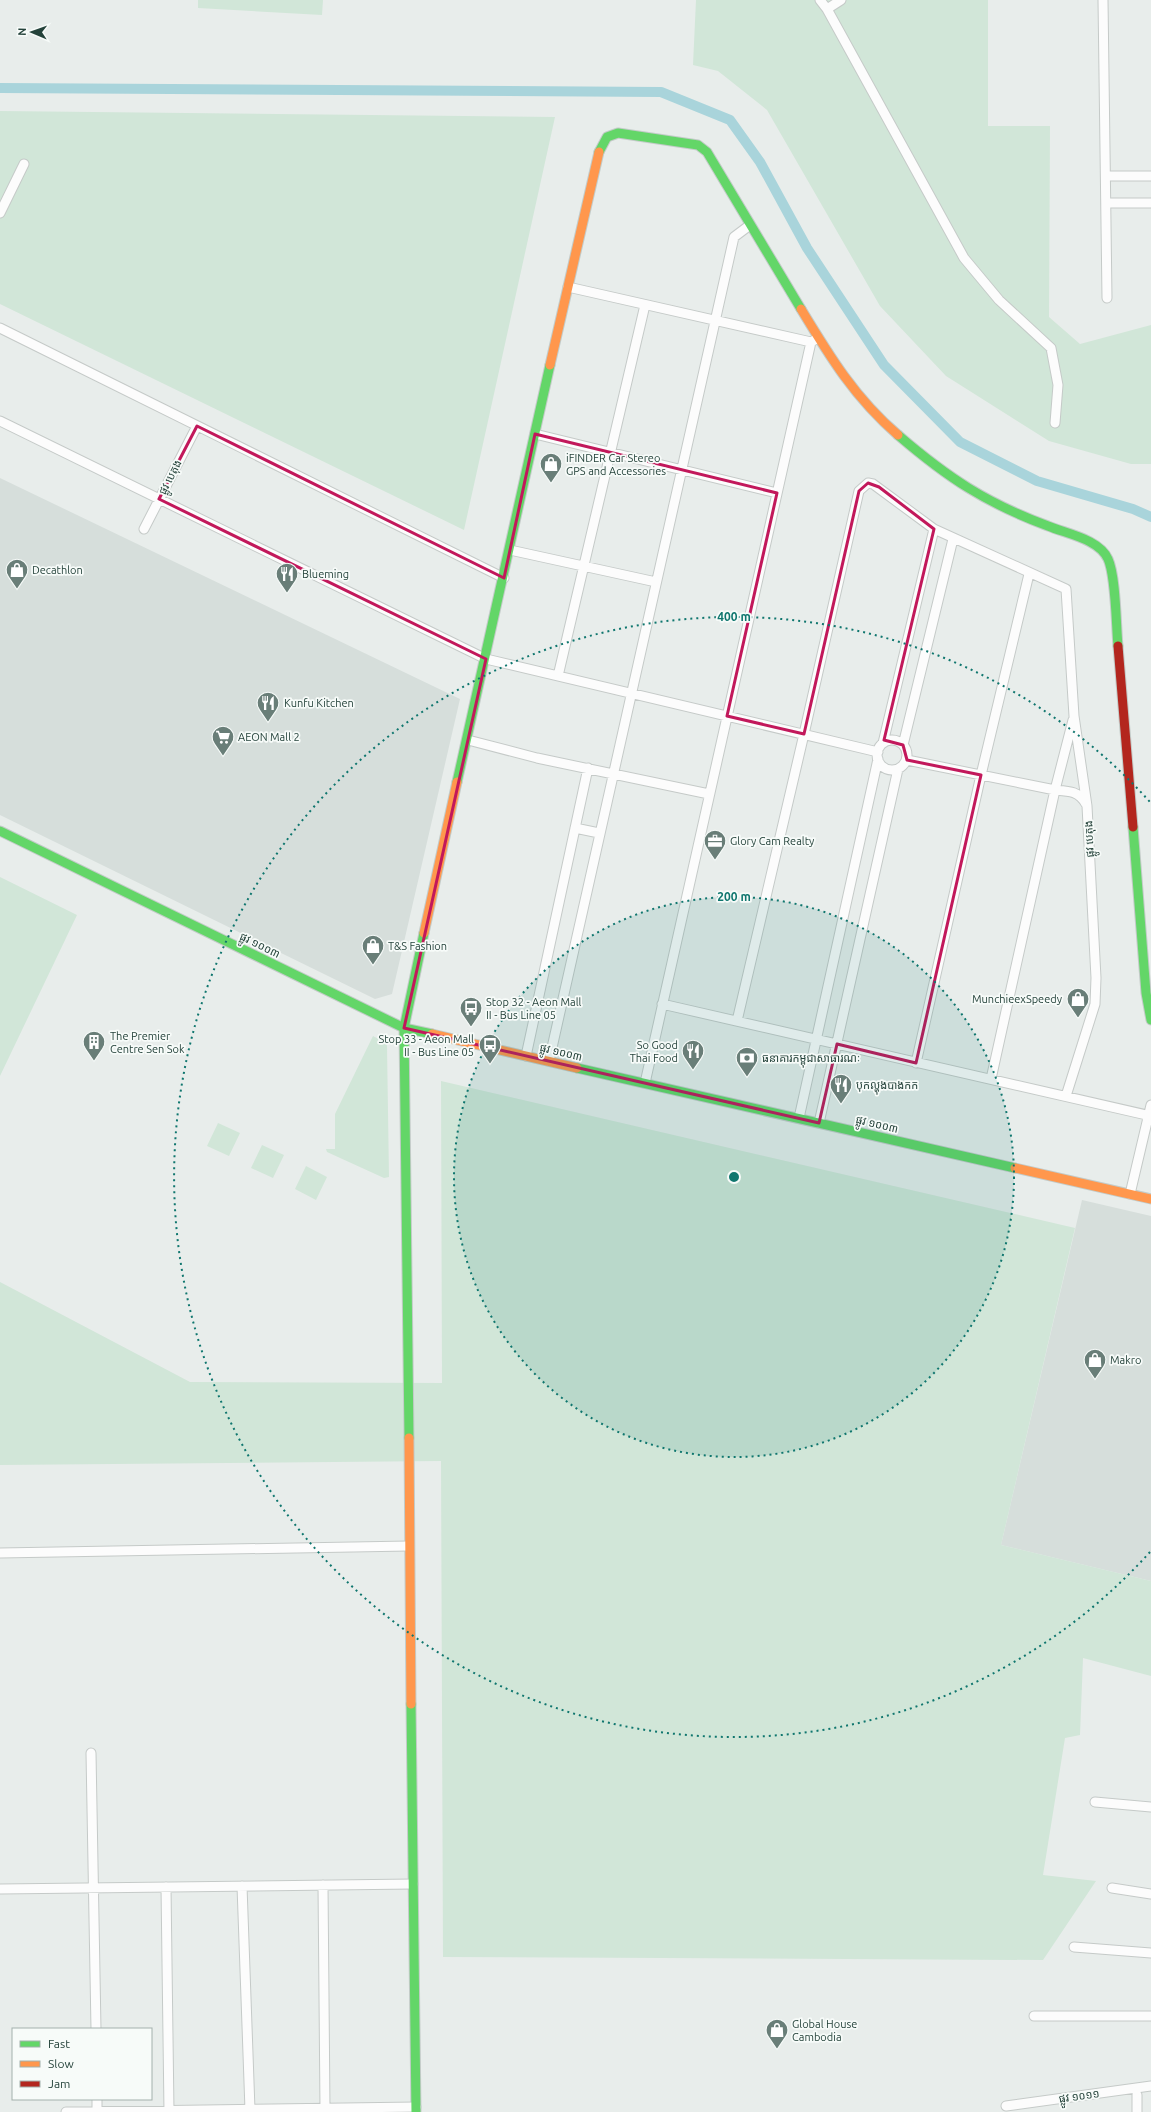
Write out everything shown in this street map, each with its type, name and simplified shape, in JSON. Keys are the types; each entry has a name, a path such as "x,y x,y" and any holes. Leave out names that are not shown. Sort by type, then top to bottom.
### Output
{"main road":[{"path":"416,2110 404,1028 568,287 601,143 607,137 616,132 626,132 698,144 707,152 750,225 814,340 861,400 892,433 934,466 977,495 999,507 1089,540 1104,551 1108,558 1112,573 1145,985 1151,1020"},
{"name":"ផ្លូវ ១០០៣","path":"0,831 404,1028 1151,1199"}],"street":[{"path":"820,0 964,258 1000,300 1051,348 1058,385 1055,423"},
{"path":"826,9 841,0"},
{"path":"1103,0 1107,203 1107,298"},
{"path":"0,213 24,164"},
{"path":"1106,176 1151,176"},
{"path":"1107,203 1151,204"},
{"path":"549,1061 734,237 750,225"},
{"path":"568,287 715,321 814,340 777,493 645,1083"},
{"path":"558,676 645,305"},
{"path":"0,328 504,578"},
{"path":"0,421 486,659 804,734 878,755 886,769 898,769"},
{"name":"ផ្លូវ បេតុង","path":"144,529 197,426"},
{"path":"535,434 777,493"},
{"path":"737,1021 859,492 868,483 873,484 934,529 1029,574 981,775 916,1063"},
{"path":"799,1118 878,755 883,744 934,529"},
{"path":"903,745 953,539"},
{"path":"510,550 656,582"},
{"name":"ផ្លូវ បេតុង","path":"1029,574 1066,589 1068,599 1074,716 1087,806 1096,978 1095,1004 1066,1096"},
{"path":"991,1079 1055,790 1074,716"},
{"path":"468,740 613,774 709,794"},
{"path":"819,1123 898,769 906,760 907,754 903,745 896,740 883,744"},
{"path":"906,760 1076,793 1082,796 1087,806"},
{"path":"526,1056 588,768"},
{"path":"575,828 599,833"},
{"path":"662,1004 1150,1115"},
{"path":"1130,1194 1150,1115 1151,1105"},
{"path":"0,1553 409,1546"},
{"path":"91,1753 96,2028"},
{"path":"1095,1802 1151,1808"},
{"path":"0,1889 413,1884"},
{"path":"323,1885 325,2109"},
{"path":"242,1886 250,2110"},
{"path":"166,1887 169,2111"},
{"path":"1112,1888 1151,1894"},
{"path":"1074,1947 1151,1953"},
{"path":"1034,2016 1151,2016"},
{"name":"ផ្លូវ ១០១១","path":"1006,2106 1151,2086"},
{"path":"1137,2095 1137,2112"},
{"path":"97,2100 97,2112"},
{"path":"66,2112 325,2109 416,2110"}],"highlighted area":[{"path":"197,426 504,578 535,434 777,493 727,716 804,734 859,491 868,483 879,487 934,529 884,740 903,745 907,760 981,775 916,1063 837,1044 819,1123 404,1028 486,659 159,499"}],"shaded area":[{"name":"AEON Mall 2","path":"0,478 460,699 392,994 375,999 0,815"},
{"name":"Makro","path":"1082,1200 1151,1216 1151,1581 1001,1545"}],"green space":[{"path":"198,0 323,0 322,15 198,8"},
{"path":"696,0 988,0 988,126 1050,126 1049,317 1080,344 1151,325 1151,464 1131,464 1049,441 946,376 880,306 767,110 718,71 693,65"},
{"path":"0,111 555,117 464,530 0,304"},
{"path":"0,877 77,915 0,1076"},
{"path":"373,1036 386,1043 387,1046 389,1177 384,1178 327,1152 326,1149 335,1149 335,1114"},
{"path":"441,1081 1075,1228 1001,1545 1151,1581 1151,1676 1083,1658 1080,1735 1065,1738 1043,1875 1096,1881 1043,1960 443,1957 441,1461 0,1465 0,1282 190,1382 442,1383"},
{"path":"218,1123 240,1133 229,1156 207,1146"},
{"path":"262,1145 284,1155 273,1178 251,1168"},
{"path":"306,1166 327,1177 316,1200 295,1189"}],"waterway":[{"path":"0,88 661,92 730,120 760,162 807,248 884,365 960,442 1037,481 1133,509 1151,517"}],"traffic: fast":[{"path":"599,152 607,137 618,133 698,145 707,152 801,309"},
{"path":"457,782 550,365"},
{"path":"898,435 951,477 968,488 1005,508 1082,538 1104,552 1111,567 1113,577 1118,646"},
{"path":"1133,827 1146,993 1151,1020"},
{"path":"0,831 404,1028 432,1034"},
{"path":"409,1438 404,1028 424,933"},
{"path":"577,1068 1015,1168"},
{"path":"411,1704 416,2112"}],"traffic: slow":[{"path":"550,365 599,152"},
{"path":"801,309 822,344 856,392 898,435"},
{"path":"424,933 457,782"},
{"path":"432,1034 577,1068"},
{"path":"1015,1168 1151,1199"},
{"path":"409,1438 411,1704"}],"traffic: jam":[{"path":"1118,646 1133,827"}],"place":[{"name":"iFINDER Car Stereo GPS and Accessories","path":"551,484"},
{"name":"Decathlon","path":"17,590"},
{"name":"Blueming","path":"287,594"},
{"name":"Kunfu Kitchen","path":"268,722"},
{"name":"AEON Mall 2","path":"223,756"},
{"name":"Glory Cam Realty","path":"715,860"},
{"name":"T&S Fashion","path":"373,966"},
{"name":"MunchieexSpeedy","path":"1078,1018"},
{"name":"Stop 32 - Aeon Mall II - Bus Line 05","path":"471,1028"},
{"name":"The Premier Centre Sen Sok","path":"94,1062"},
{"name":"Stop 33 - Aeon Mall II - Bus Line 05","path":"490,1064"},
{"name":"So Good Thai Food","path":"693,1070"},
{"name":"ធនាគារកម្ពុជាសាធារណៈ","path":"747,1078"},
{"name":"បុកល្ហុងបាងកក","path":"841,1104"},
{"name":"Makro","path":"1095,1380"},
{"name":"Global House Cambodia","path":"777,2050"}]}
